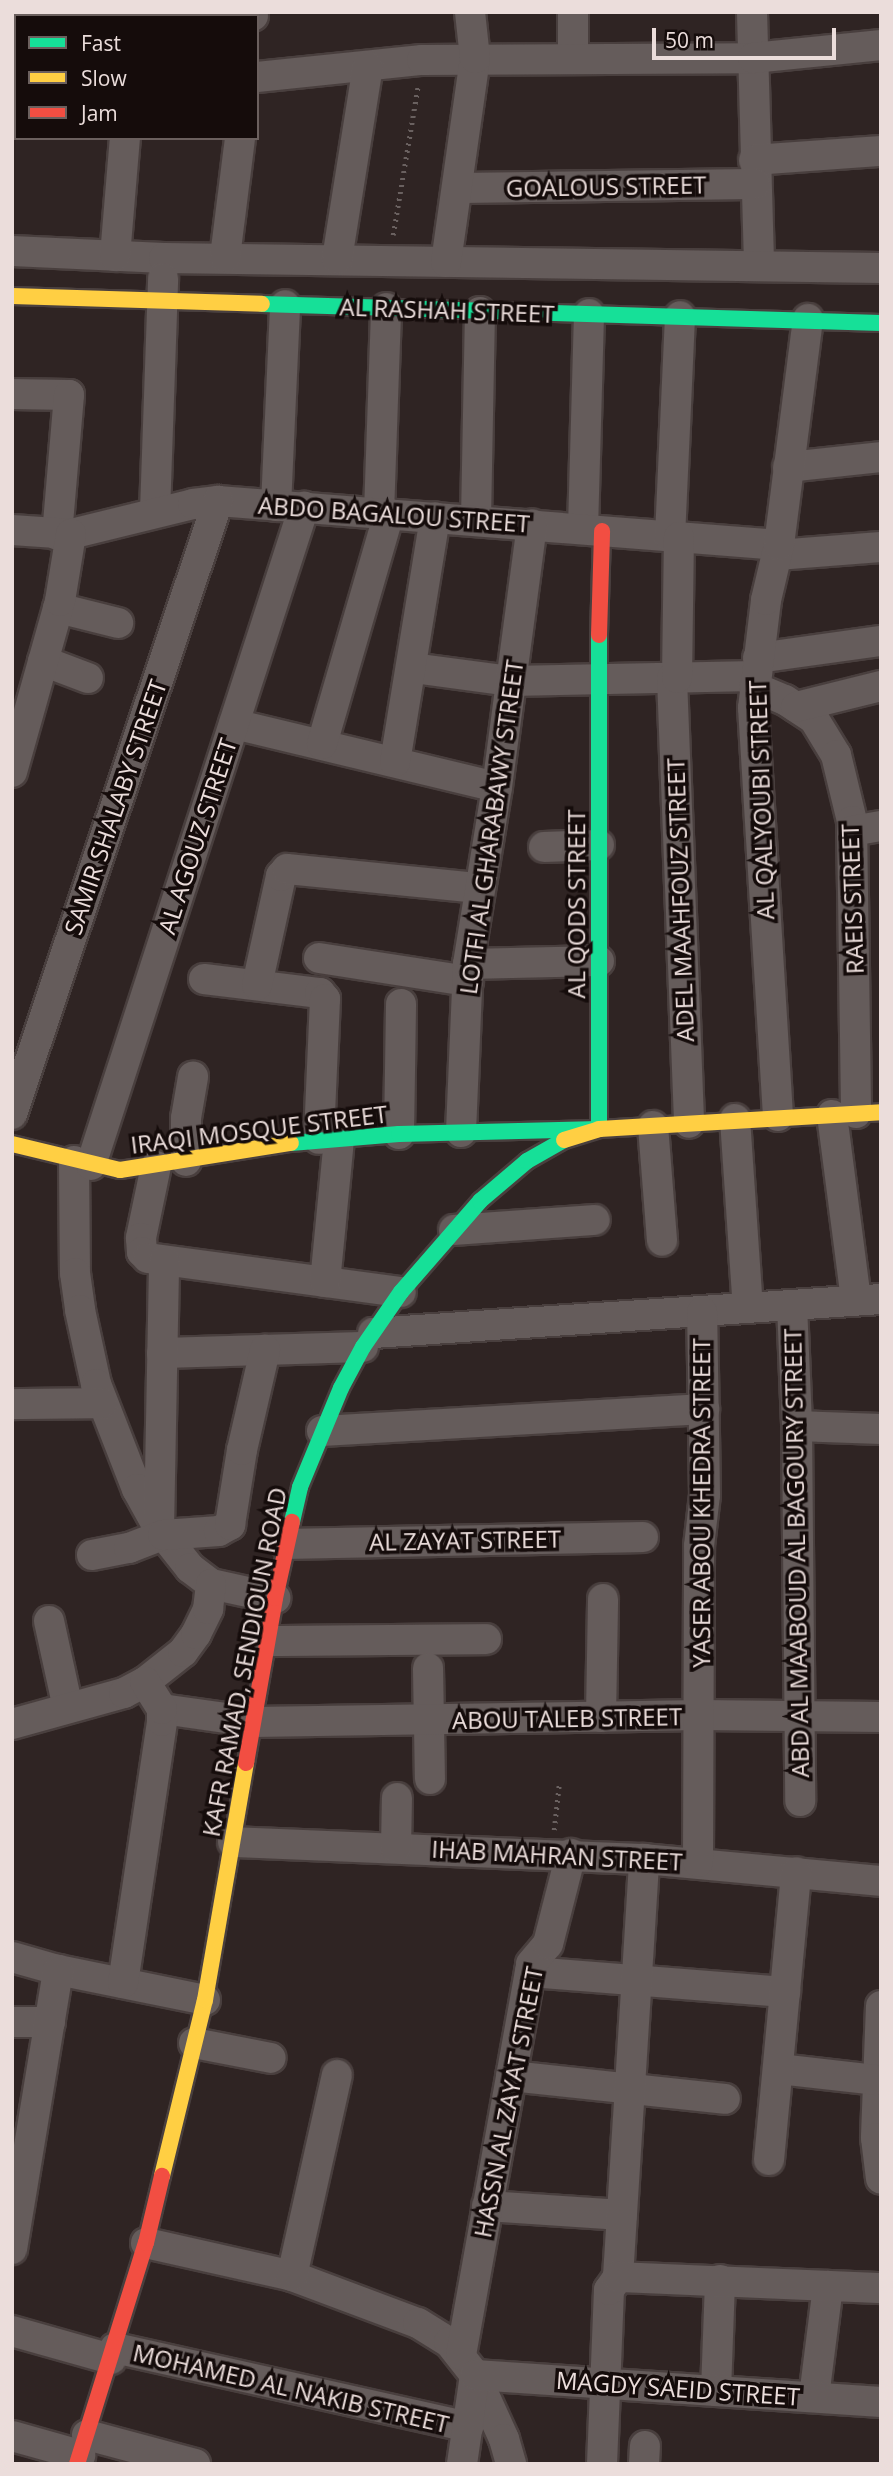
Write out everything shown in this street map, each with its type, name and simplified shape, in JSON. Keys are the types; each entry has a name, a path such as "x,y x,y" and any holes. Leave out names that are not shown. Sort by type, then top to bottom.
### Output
{"street":[{"path":"446,262 475,58 470,12"},
{"path":"573,12 573,58"},
{"path":"752,12 759,266"},
{"path":"259,76 422,60 752,58 881,45"},
{"path":"337,259 368,66"},
{"path":"115,256 125,140"},
{"path":"225,257 240,140"},
{"name":"GOALOUS STREET","path":"457,188 755,172 881,151"},
{"name":"AL RASHAH STREET","path":"12,251 164,258 881,268"},
{"path":"155,512 164,258"},
{"name":"AL RASHAH STREET","path":"12,296 881,323"},
{"name":"AL AGOUZ STREET","path":"211,1584 190,1568 161,1532 121,1455 102,1403 87,1348 77,1286 83,1163 234,724 290,506 285,305"},
{"path":"322,744 384,514 386,308"},
{"path":"476,519 480,312"},
{"path":"589,314 592,530"},
{"name":"ADEL MAAHFOUZ STREET","path":"680,316 674,537 674,678 689,1123"},
{"name":"AL QALYOUBI STREET","path":"778,1116 756,788 756,674 778,550 808,319"},
{"path":"12,394 69,395 64,534 58,608 12,772"},
{"path":"788,467 881,457"},
{"name":"ABDO BAGALOU STREET","path":"12,530 64,534 155,512 218,501 476,519 674,537 778,550 881,547"},
{"name":"SAMIR SHALABY STREET","path":"12,1114 218,501"},
{"path":"395,762 435,517"},
{"name":"LOTFI AL GHARABAWY STREET","path":"461,1132 468,973 479,888 497,786 532,524"},
{"name":"AL QODS STREET","path":"592,530 598,679 599,1129"},
{"path":"58,608 117,623"},
{"path":"412,668 511,681 756,674 881,641"},
{"path":"43,661 88,678"},
{"name":"RAEIS STREET","path":"756,674 814,719 836,755 866,828 856,1113"},
{"path":"796,707 881,686"},
{"path":"234,724 497,786"},
{"path":"544,847 599,845"},
{"path":"257,985 281,876 291,868 479,888"},
{"path":"319,958 468,973 599,961"},
{"path":"205,979 320,993 325,999 329,1139 325,1282"},
{"path":"399,1134 401,1003"},
{"path":"186,1161 186,1118 193,1077"},
{"path":"162,1353 265,1350 869,1300 856,1113"},
{"name":"KAFR RAMAD, SENDIOUN ROAD","path":"81,2451 146,2244 205,2000 275,1598 300,1487 322,1431 368,1340 401,1292 480,1201 527,1161 558,1142 599,1129 856,1113"},
{"path":"735,1119 748,1308"},
{"path":"653,1126 662,1241"},
{"name":"IRAQI MOSQUE STREET","path":"12,1144 120,1170 329,1139 399,1134 599,1129"},
{"path":"156,1166 145,1214 141,1246 144,1256 164,1261 401,1292"},
{"path":"454,1230 596,1220"},
{"path":"161,1532 164,1261"},
{"name":"ABD AL MAABOUD AL BAGOURY STREET","path":"792,1305 797,1426 800,1801"},
{"name":"YASER ABOU KHEDRA STREET","path":"698,1862 699,1546 705,1495 702,1312"},
{"path":"92,1555 129,1548 161,1532 219,1531 230,1524 242,1450 265,1350"},
{"path":"12,1404 102,1403"},
{"path":"322,1431 704,1409"},
{"path":"797,1426 881,1429"},
{"name":"AL ZAYAT STREET","path":"286,1544 643,1537"},
{"path":"12,1724 124,1693 145,1682 183,1652 196,1634 208,1609 211,1584 275,1598"},
{"path":"601,1717 603,1599"},
{"path":"49,1621 68,1708"},
{"path":"268,1641 486,1639"},
{"path":"428,1668 429,1779"},
{"path":"122,1983 162,1709 145,1682"},
{"name":"ABOU TALEB STREET","path":"162,1709 253,1723 700,1715 881,1717"},
{"path":"396,1848 397,1798"},
{"name":"IHAB MAHRAN STREET","path":"233,1842 561,1854 698,1862 881,1881"},
{"name":"HASSN AL ZAYAT STREET","path":"462,2464 468,2427 468,2365 487,2206 530,1972 536,1956 550,1937 561,1854"},
{"path":"602,2464 609,2290 618,2277 644,1859"},
{"path":"769,2160 796,1872"},
{"path":"12,1957 58,1970 205,2000"},
{"path":"13,2238 22,2127 50,2022 58,1970"},
{"path":"530,1972 785,1992"},
{"path":"881,2006 878,2070 881,2179"},
{"path":"12,2022 50,2022"},
{"path":"194,2043 271,2058"},
{"path":"779,2069 878,2070"},
{"path":"292,2276 337,2075"},
{"path":"511,2076 725,2099"},
{"path":"487,2206 622,2215"},
{"path":"146,2244 292,2276 418,2323 449,2342 468,2365 504,2440 511,2464"},
{"path":"618,2277 881,2288"},
{"path":"716,2391 720,2280"},
{"path":"814,2397 828,2286"},
{"name":"MOHAMED AL NAKIB STREET","path":"12,2331 468,2427"},
{"name":"MAGDY SAEID STREET","path":"468,2365 606,2384 881,2402"},
{"path":"12,2436 81,2451 195,2464"}],"path":[{"path":"389,260 422,60"},
{"path":"559,1785 561,1854"}],"traffic: fast":[{"path":"262,304 881,323"},
{"path":"291,1143 399,1134 599,1129 599,635"},
{"path":"292,1522 300,1487 341,1388 363,1347 401,1292 480,1201 527,1161 564,1140"}],"traffic: slow":[{"path":"12,296 262,304"},
{"path":"564,1140 599,1129 881,1112"},
{"path":"12,1144 120,1170 291,1143"},
{"path":"162,2176 205,2000 246,1763"}],"traffic: jam":[{"path":"599,635 602,531"},
{"path":"246,1763 275,1598 292,1522"},
{"path":"77,2464 146,2243 162,2176"}]}
